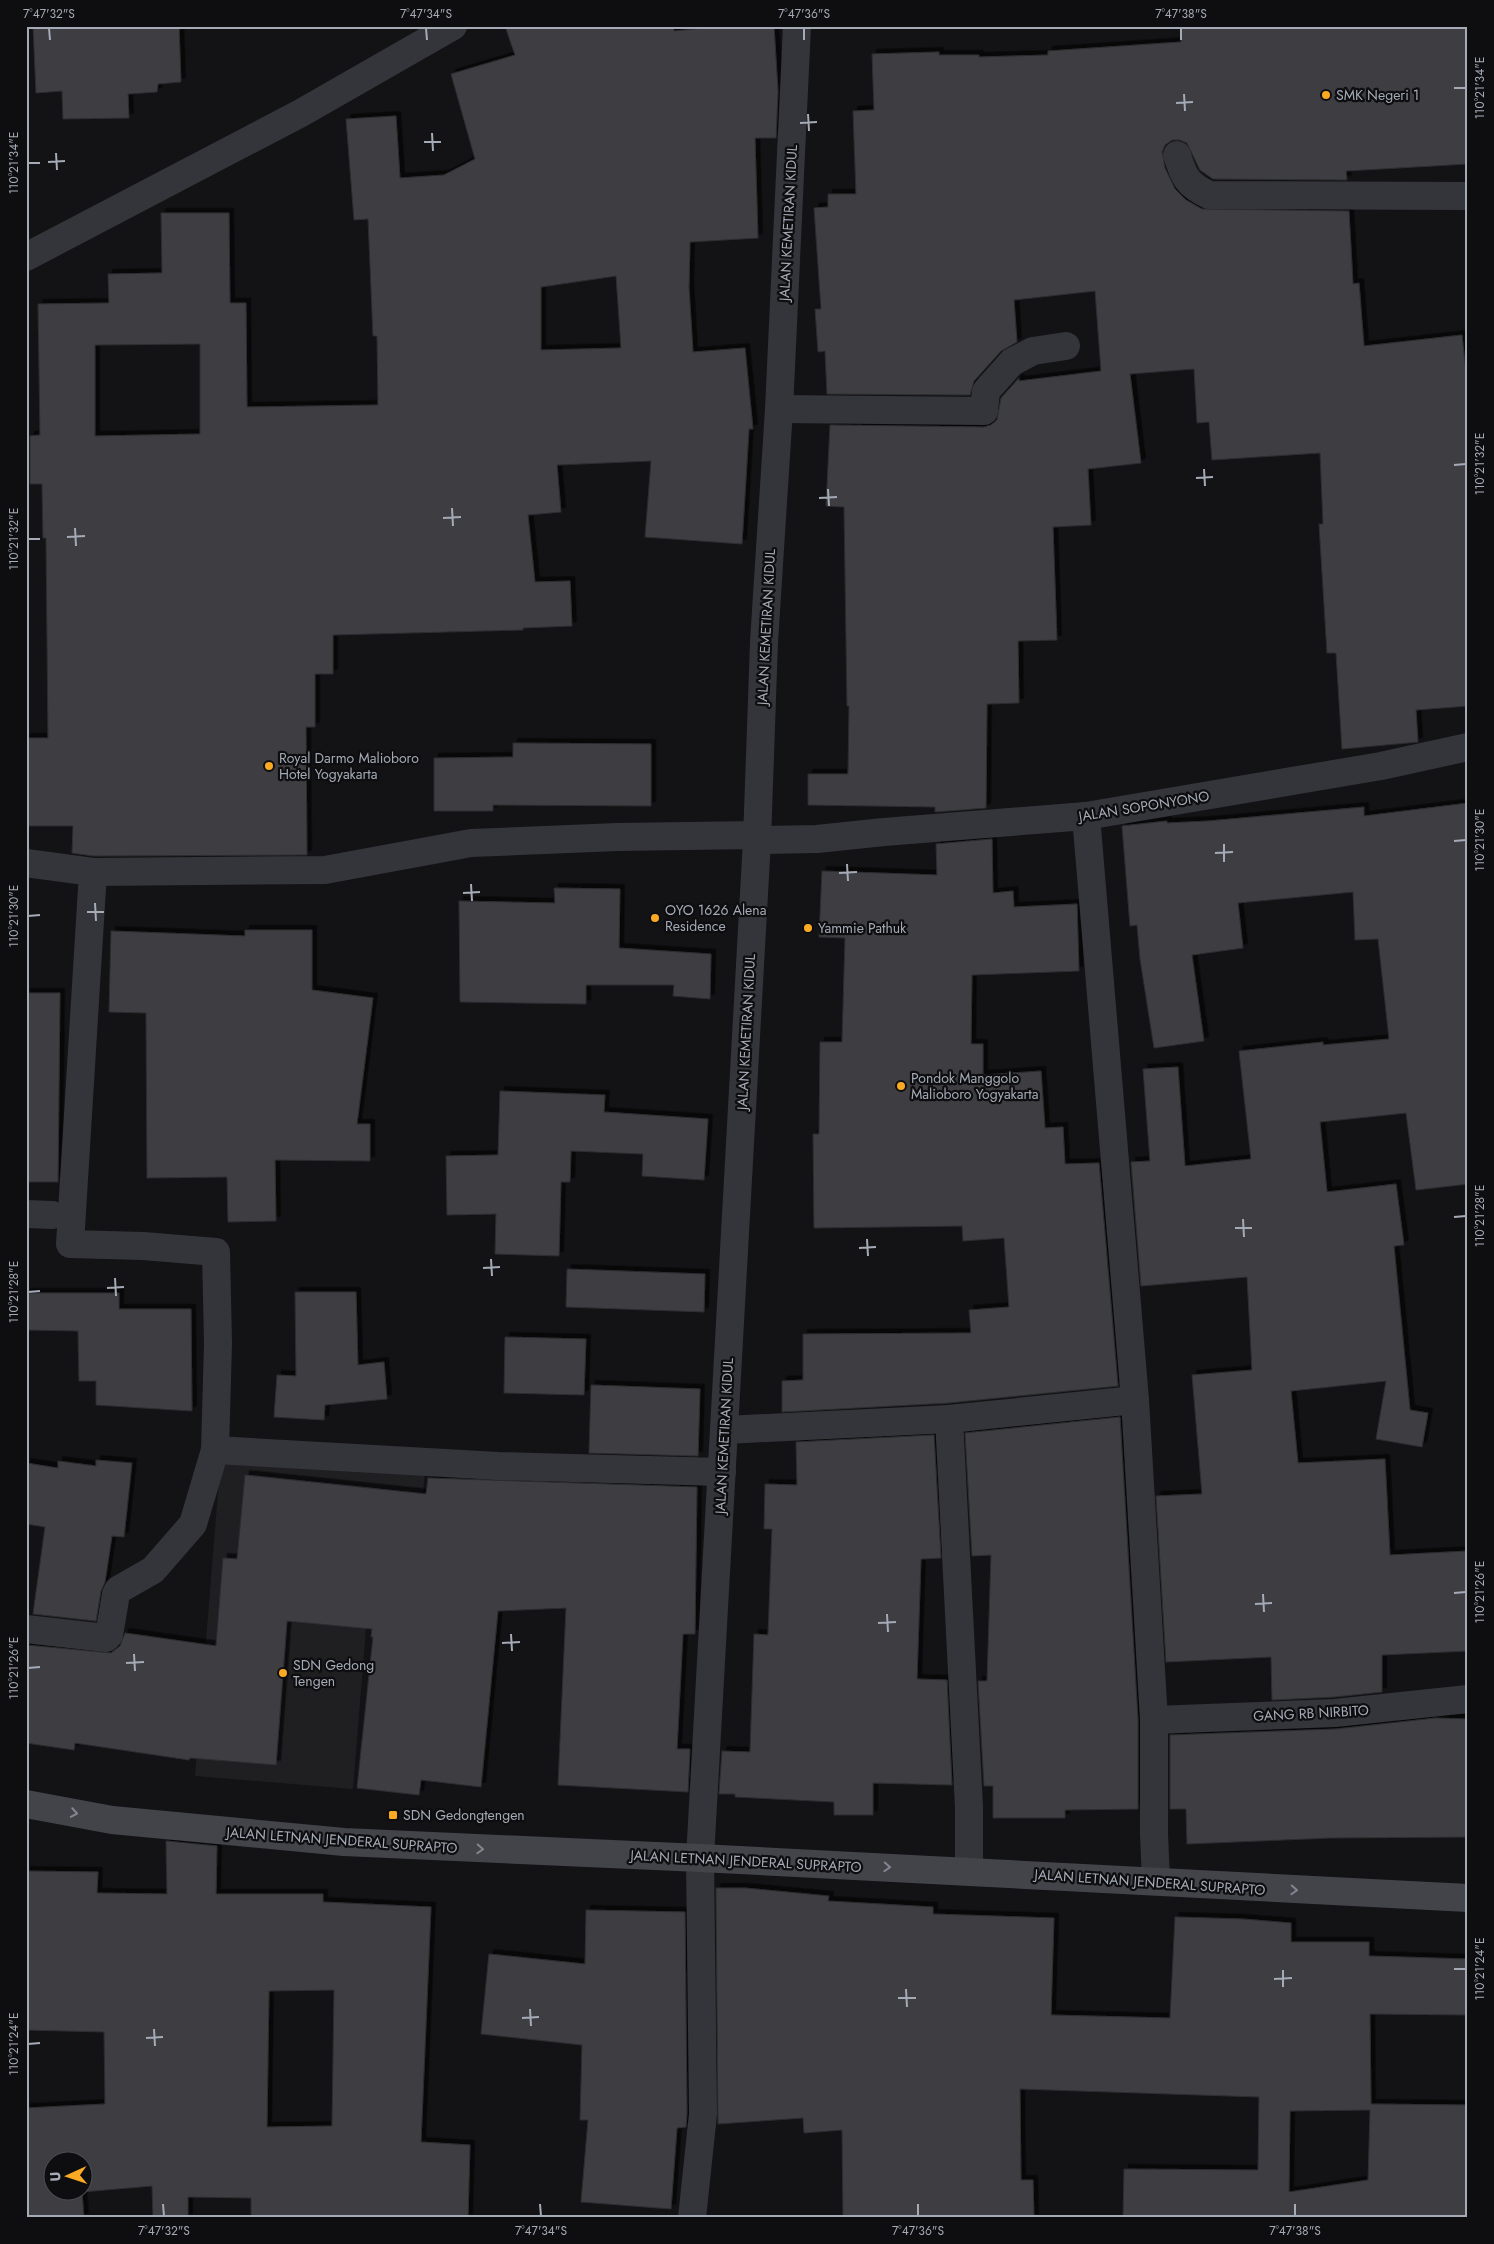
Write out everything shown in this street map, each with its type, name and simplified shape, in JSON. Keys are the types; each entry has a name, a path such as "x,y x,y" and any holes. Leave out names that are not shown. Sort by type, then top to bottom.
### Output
{"main road":[{"name":"JALAN LETNAN JENDERAL SUPRAPTO","path":"26,1804 112,1820 344,1842 969,1871 1156,1881 1257,1889 1468,1898"}],"street":[{"path":"26,258 301,113 452,26"},
{"name":"JALAN KEMETIRAN KIDUL","path":"692,2218 703,2114 700,1858 757,838 764,642 778,409 797,26"},
{"path":"1177,155 1184,176 1194,188 1209,195 1468,196"},
{"path":"778,409 984,411 986,391 1012,362 1033,350 1066,346"},
{"name":"JALAN SOPONYONO","path":"26,863 93,872 325,870 471,843 617,837 817,839 1086,816 1381,766 1468,747"},
{"path":"1086,816 1135,1400 1154,1720 1156,1881"},
{"path":"26,1629 106,1638 109,1635 118,1590 153,1570 193,1524 215,1450 218,1342 216,1252 143,1246 70,1244 93,872"},
{"path":"725,1430 949,1419 1135,1400"},
{"path":"949,1419 969,1807 969,1871"},
{"path":"215,1450 498,1466 722,1472"},
{"name":"GANG RB NIRBITO","path":"1154,1720 1335,1713 1468,1699"}],"shaded area":[{"name":"SDN Gedong Tengen","path":"222,1443 426,1460 416,1570 371,1567 353,1789 195,1776"}],"building":[{"path":"33,26 179,26 181,82 158,84 157,92 128,94 129,118 63,119 62,91 36,93"},
{"path":"505,26 673,26 674,31 725,26 774,26 778,91 776,138 755,138 758,238 690,242 689,288 693,352 745,348 753,429 749,429 742,544 645,537 651,461 557,465 561,512 528,515 535,582 570,581 572,626 523,628 523,630 333,635 333,674 315,674 315,727 306,727 307,855 94,856 72,853 73,826 26,826 26,738 48,738 46,538 43,538 42,484 30,484 30,436 40,435 38,304 109,303 108,274 162,273 161,213 229,213 230,303 246,303 247,407 378,405 377,336 373,336 368,219 354,220 346,119 396,116 400,178 444,175 475,159 451,74 515,55","holes":["616,276 621,348 541,350 541,287","200,344 200,434 95,436 95,345"]},
{"path":"1180,26 1468,26 1468,164 1346,171 1347,180 1213,179 1200,170 1187,143 1180,140 1172,140 1165,145 1162,152 1165,168 1175,189 1186,200 1202,209 1349,211 1353,284 1359,283 1364,346 1462,335 1468,391 1468,706 1416,710 1418,742 1342,749 1336,653 1327,653 1319,524 1323,524 1320,453 1212,460 1209,422 1197,423 1194,369 1130,374 1141,463 1088,469 1091,525 1053,527 1057,640 1018,641 1019,703 987,704 986,808 935,812 935,807 808,805 808,774 848,774 849,706 847,706 844,507 826,506 830,425 984,427 991,425 997,420 1001,398 1019,378 1019,381 1101,371 1095,291 1014,300 1017,342 1001,351 974,381 970,395 827,394 825,351 818,352 815,309 821,309 814,208 828,207 828,194 856,194 853,111 874,110 872,54 939,52 939,55 979,55 979,57 1048,55 1048,51 1181,42"},
{"path":"513,743 651,744 651,806 493,805 493,811 434,811 434,758 513,757"},
{"path":"1468,803 1468,1184 1416,1190 1406,1113 1320,1122 1327,1192 1396,1184 1404,1245 1394,1246 1410,1410 1428,1413 1422,1447 1376,1439 1386,1381 1291,1391 1298,1463 1385,1459 1390,1555 1468,1551 1468,1651 1382,1655 1382,1692 1334,1697 1272,1700 1271,1657 1166,1662 1156,1496 1202,1494 1192,1375 1252,1370 1247,1277 1141,1286 1131,1162 1150,1161 1143,1069 1178,1067 1185,1166 1251,1159 1239,1051 1323,1042 1323,1045 1389,1039 1378,939 1355,940 1353,892 1238,903 1243,948 1192,955 1204,1041 1154,1048 1140,959 1137,925 1130,926 1122,826 1167,821 1167,823 1208,821 1364,807 1364,816"},
{"path":"992,839 993,893 1013,891 1014,907 1077,904 1079,971 972,975 971,1044 983,1044 983,1075 1041,1071 1045,1128 1063,1127 1065,1164 1099,1163 1118,1386 948,1403 782,1412 782,1381 803,1380 803,1334 971,1333 969,1310 1009,1307 1004,1238 963,1241 962,1226 814,1228 813,1134 819,1134 820,1042 842,1042 845,938 819,937 822,871 937,875 936,844"},
{"path":"554,888 620,889 619,948 711,954 710,999 673,996 674,985 586,985 586,1004 460,1002 459,901 555,903"},
{"path":"245,930 312,930 312,990 373,998 357,1124 370,1124 370,1161 275,1160 276,1221 228,1222 227,1177 147,1178 146,1013 109,1012 111,931 245,936"},
{"path":"26,993 60,993 58,1182 26,1182"},
{"path":"500,1091 605,1095 604,1112 708,1119 704,1180 642,1176 643,1154 571,1151 570,1182 561,1182 559,1256 495,1254 496,1214 447,1215 446,1156 498,1155"},
{"path":"567,1269 705,1274 704,1312 566,1307"},
{"path":"295,1292 356,1292 358,1365 384,1362 387,1399 325,1405 324,1420 274,1417 277,1375 296,1376"},
{"path":"26,1293 119,1293 119,1309 191,1309 192,1411 96,1405 96,1381 79,1381 78,1331 26,1330"},
{"path":"505,1337 586,1339 584,1395 504,1393"},
{"path":"591,1385 700,1389 698,1456 589,1453"},
{"path":"1120,1417 1138,1720 1138,1809 1065,1810 1065,1818 993,1818 993,1786 984,1786 978,1681 987,1681 991,1555 972,1556 965,1433"},
{"path":"934,1435 941,1558 921,1559 917,1679 947,1680 952,1785 873,1783 873,1815 834,1815 834,1802 735,1797 735,1794 719,1794 722,1751 750,1752 754,1634 768,1635 772,1529 764,1529 765,1484 797,1485 796,1442"},
{"path":"96,1460 132,1463 124,1537 112,1536 105,1582 101,1591 96,1621 33,1614 45,1527 26,1524 26,1463 58,1468 58,1461 96,1466"},
{"path":"245,1475 426,1494 428,1478 697,1487 695,1634 683,1634 677,1749 690,1749 688,1792 558,1785 566,1608 498,1611 481,1787 421,1780 419,1795 357,1788 373,1637 371,1637 372,1629 287,1621 276,1765 190,1758 189,1760 75,1743 74,1750 26,1743 26,1645 111,1653 120,1646 125,1633 216,1646 223,1558 237,1559"},
{"path":"1436,1718 1468,1719 1468,1837 1331,1838 1187,1844 1186,1809 1170,1809 1170,1735 1336,1729"},
{"path":"166,1841 217,1846 216,1894 323,1894 323,1902 431,1907 421,2142 470,2145 468,2218 251,2218 251,2198 188,2197 188,2218 153,2218 152,2186 92,2191 92,2152 42,2152 42,2202 83,2202 84,2218 26,2218 26,2108 105,2104 104,2032 26,2030 26,1871 98,1872 97,1893 167,1894","holes":["334,1990 332,2126 267,2127 269,1991"]},
{"path":"716,1888 745,1888 829,1896 828,1901 933,1907 933,1914 1054,1918 1051,2015 1170,2018 1175,1917 1243,1919 1291,1923 1291,1942 1369,1942 1369,1956 1468,1959 1468,2015 1370,2014 1371,2104 1468,2105 1468,2218 1123,2218 1124,2169 1258,2170 1259,2097 1020,2089 1021,2180 1033,2180 1034,2218 843,2218 842,2130 804,2133 803,2118 718,2124","holes":["1370,2110 1368,2180 1289,2192 1290,2111"]},
{"path":"586,1910 685,1912 687,2113 686,2127 677,2128 671,2209 581,2202 588,2120 580,2120 582,2045 481,2034 489,1954 585,1964"}],"place":[{"name":"SMK Negeri 1","path":"1326,95"},
{"name":"Royal Darmo Malioboro Hotel Yogyakarta","path":"269,766"},
{"name":"OYO 1626 Alena Residence","path":"655,918"},
{"name":"Yammie Pathuk","path":"808,928"},
{"name":"Pondok Manggolo Malioboro Yogyakarta","path":"901,1086"},
{"name":"SDN Gedong Tengen","path":"283,1673"},
{"name":"SDN Gedongtengen","path":"393,1815"}]}
